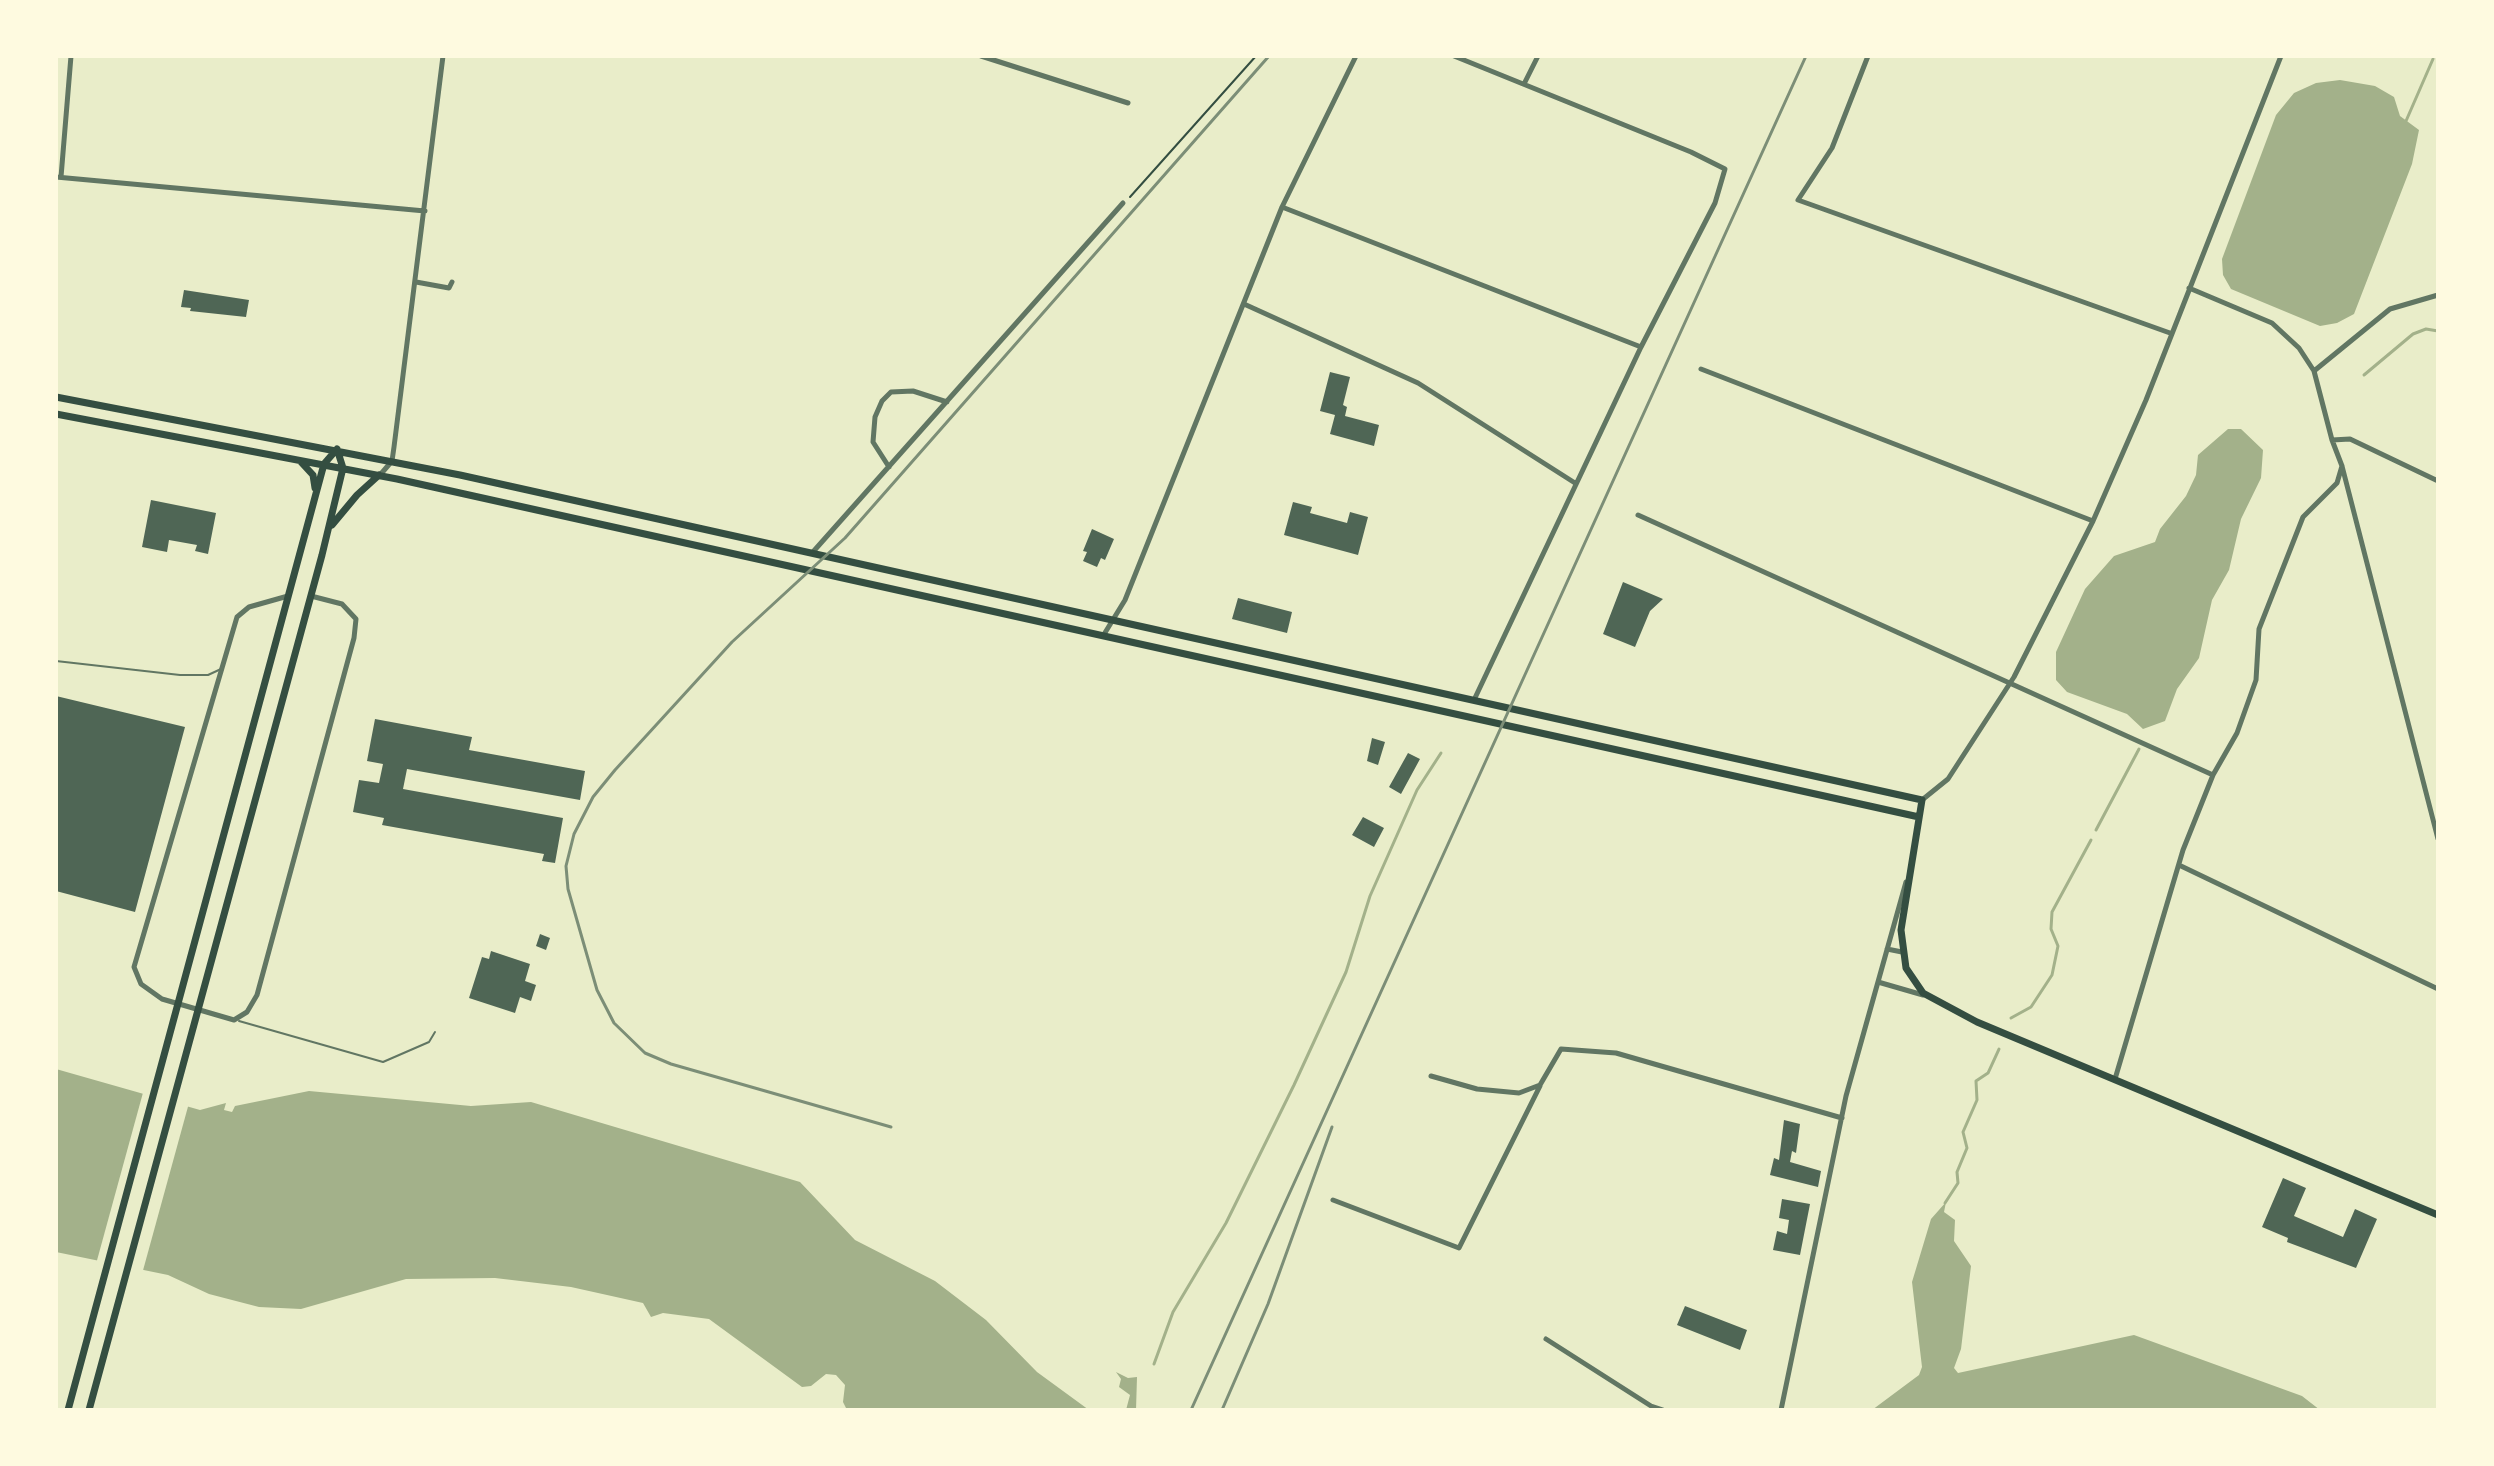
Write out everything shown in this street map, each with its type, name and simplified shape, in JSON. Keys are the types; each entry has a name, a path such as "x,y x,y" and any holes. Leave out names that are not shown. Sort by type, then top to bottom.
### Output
{"main road":[{"path":"56,397 337,449 1922,800 1901,916 1902,952 1909,976 1930,998 1960,1015 2438,1215"},
{"path":"56,414 379,475 1919,817"},
{"path":"68,1410 324,464 337,449"},
{"path":"89,1410 327,534 343,468 337,449"},
{"path":"295,459 313,475 314,503"},
{"path":"327,534 357,495 379,475"}],"street":[{"path":"71,56 59,177 425,211"},
{"path":"379,475 392,461 443,56"},
{"path":"981,56 1128,103"},
{"path":"1103,636 1125,600 1282,207 1356,56"},
{"path":"1454,56 1725,169 1701,232 1575,483 1474,700"},
{"path":"1524,84 1538,56"},
{"path":"1868,56 1832,148 1798,200 2170,333"},
{"path":"1922,800 1948,779 2010,683 2093,521 2146,400 2281,56"},
{"path":"812,553 1123,203"},
{"path":"1282,207 1641,347"},
{"path":"416,282 449,288 452,282"},
{"path":"2189,288 2272,323 2299,348 2314,371 2342,466 2438,839"},
{"path":"2314,371 2390,309 2438,295"},
{"path":"1244,304 1418,383 1575,483"},
{"path":"1701,369 2093,521"},
{"path":"889,467 873,442 875,417 882,401 891,392 913,391 947,402"},
{"path":"2332,440 2350,439 2438,481"},
{"path":"2115,1079 2143,979 2181,866 2183,850 2213,775 2237,733 2256,680 2259,629 2303,517 2337,483 2342,466"},
{"path":"1638,515 2213,775"},
{"path":"288,596 249,607 237,617 134,967 141,984 162,999 234,1020 247,1012 257,995 354,638 356,619 342,604 311,596"},
{"path":"2181,866 2438,989"},
{"path":"1781,1410 1842,1118 1907,878"},
{"path":"1887,949 1902,952"},
{"path":"1878,982 1930,998"},
{"path":"1333,1200 1459,1248 1561,1049 1616,1053 1842,1118"},
{"path":"1431,1076 1491,1091 1519,1093 1540,1085"},
{"path":"1546,1339 1651,1406 1663,1410"}],"lane":[{"path":"56,661 180,675 208,675 221,669"},
{"path":"234,1020 383,1062 429,1042 435,1032"}],"path":[{"path":"1123,203 1256,56"}],"shaded area":[{"path":"2340,80 2375,86 2394,97 2400,116 2419,130 2412,164 2354,314 2337,323 2320,326 2231,289 2223,275 2222,259 2276,115 2294,93 2316,83"},
{"path":"2228,429 2241,429 2263,450 2261,478 2241,519 2229,570 2212,600 2199,658 2177,689 2165,721 2143,729 2127,714 2067,692 2056,680 2056,652 2085,589 2114,556 2155,542 2160,529 2186,496 2196,475 2198,455"},
{"path":"56,1069 200,1110 226,1103 224,1110 232,1112 235,1106 309,1091 471,1106 531,1102 800,1182 855,1240 935,1281 986,1320 1037,1372 1089,1410 847,1410 843,1402 845,1385 836,1375 826,1374 811,1386 802,1387 709,1319 663,1313 651,1317 643,1303 571,1287 495,1278 406,1279 301,1309 259,1307 209,1294 168,1275 56,1252"},
{"path":"1946,1202 1944,1212 1955,1220 1954,1241 1971,1266 1961,1349 1954,1368 1958,1373 2134,1335 2302,1396 2320,1410 1872,1410 1919,1375 1922,1367 1912,1282 1931,1219"},
{"path":"1116,1372 1128,1378 1137,1377 1136,1410 1126,1410 1130,1395 1119,1387 1121,1379"}],"pier":[{"path":"144,1089 189,1103 142,1274 96,1264"}],"building":[{"path":"184,290 249,300 246,317 190,311 191,308 181,307"},
{"path":"1330,372 1350,377 1343,405 1347,407 1345,416 1379,425 1374,446 1330,434 1335,415 1320,411"},
{"path":"151,500 216,513 208,554 195,551 197,545 169,540 167,552 142,547"},
{"path":"1293,502 1312,507 1310,513 1347,523 1350,512 1368,517 1358,555 1284,535"},
{"path":"1092,529 1114,539 1105,560 1101,558 1097,567 1083,561 1087,552 1083,551"},
{"path":"1623,582 1663,599 1650,611 1635,647 1603,634"},
{"path":"1238,598 1292,612 1287,633 1232,619"},
{"path":"56,696 185,727 135,912 56,891"},
{"path":"375,719 472,737 469,750 585,771 580,800 407,769 403,789 563,818 555,863 542,861 544,854 382,825 384,818 353,812 359,780 379,783 383,764 367,761"},
{"path":"1372,738 1385,742 1378,765 1367,761"},
{"path":"1408,753 1420,759 1401,794 1389,787"},
{"path":"1363,817 1384,828 1374,847 1352,835"},
{"path":"540,934 550,938 546,950 536,946"},
{"path":"491,951 530,964 525,981 536,985 531,1001 520,997 515,1013 469,998 482,957 489,959"},
{"path":"1784,1120 1800,1124 1796,1153 1792,1151 1790,1162 1821,1171 1818,1187 1770,1175 1774,1158 1779,1160"},
{"path":"2283,1178 2306,1188 2294,1216 2343,1237 2355,1209 2377,1219 2356,1268 2287,1242 2288,1238 2262,1227"},
{"path":"1782,1199 1810,1204 1800,1255 1773,1250 1777,1231 1787,1234 1789,1220 1779,1218"},
{"path":"1685,1306 1747,1330 1740,1350 1677,1325"}],"waterway":[{"path":"2406,121 2433,59"},
{"path":"2364,375 2413,334 2426,329 2438,331"},
{"path":"2096,830 2139,749"},
{"path":"1154,1364 1173,1312 1226,1223 1294,1085 1346,972 1370,896 1417,790 1441,753"},
{"path":"2011,1018 2031,1007 2052,975 2058,946 2051,929 2052,912 2091,840"},
{"path":"1945,1203 1958,1183 1957,1172 1967,1148 1963,1132 1977,1100 1976,1081 1988,1073 1999,1049"}],"railway":[{"path":"891,1127 671,1064 645,1053 614,1023 597,990 568,889 566,866 574,834 593,797 615,770 732,642 845,538 1269,56"},
{"path":"1191,1410 1806,56"},
{"path":"1222,1410 1268,1304 1332,1127"}]}
